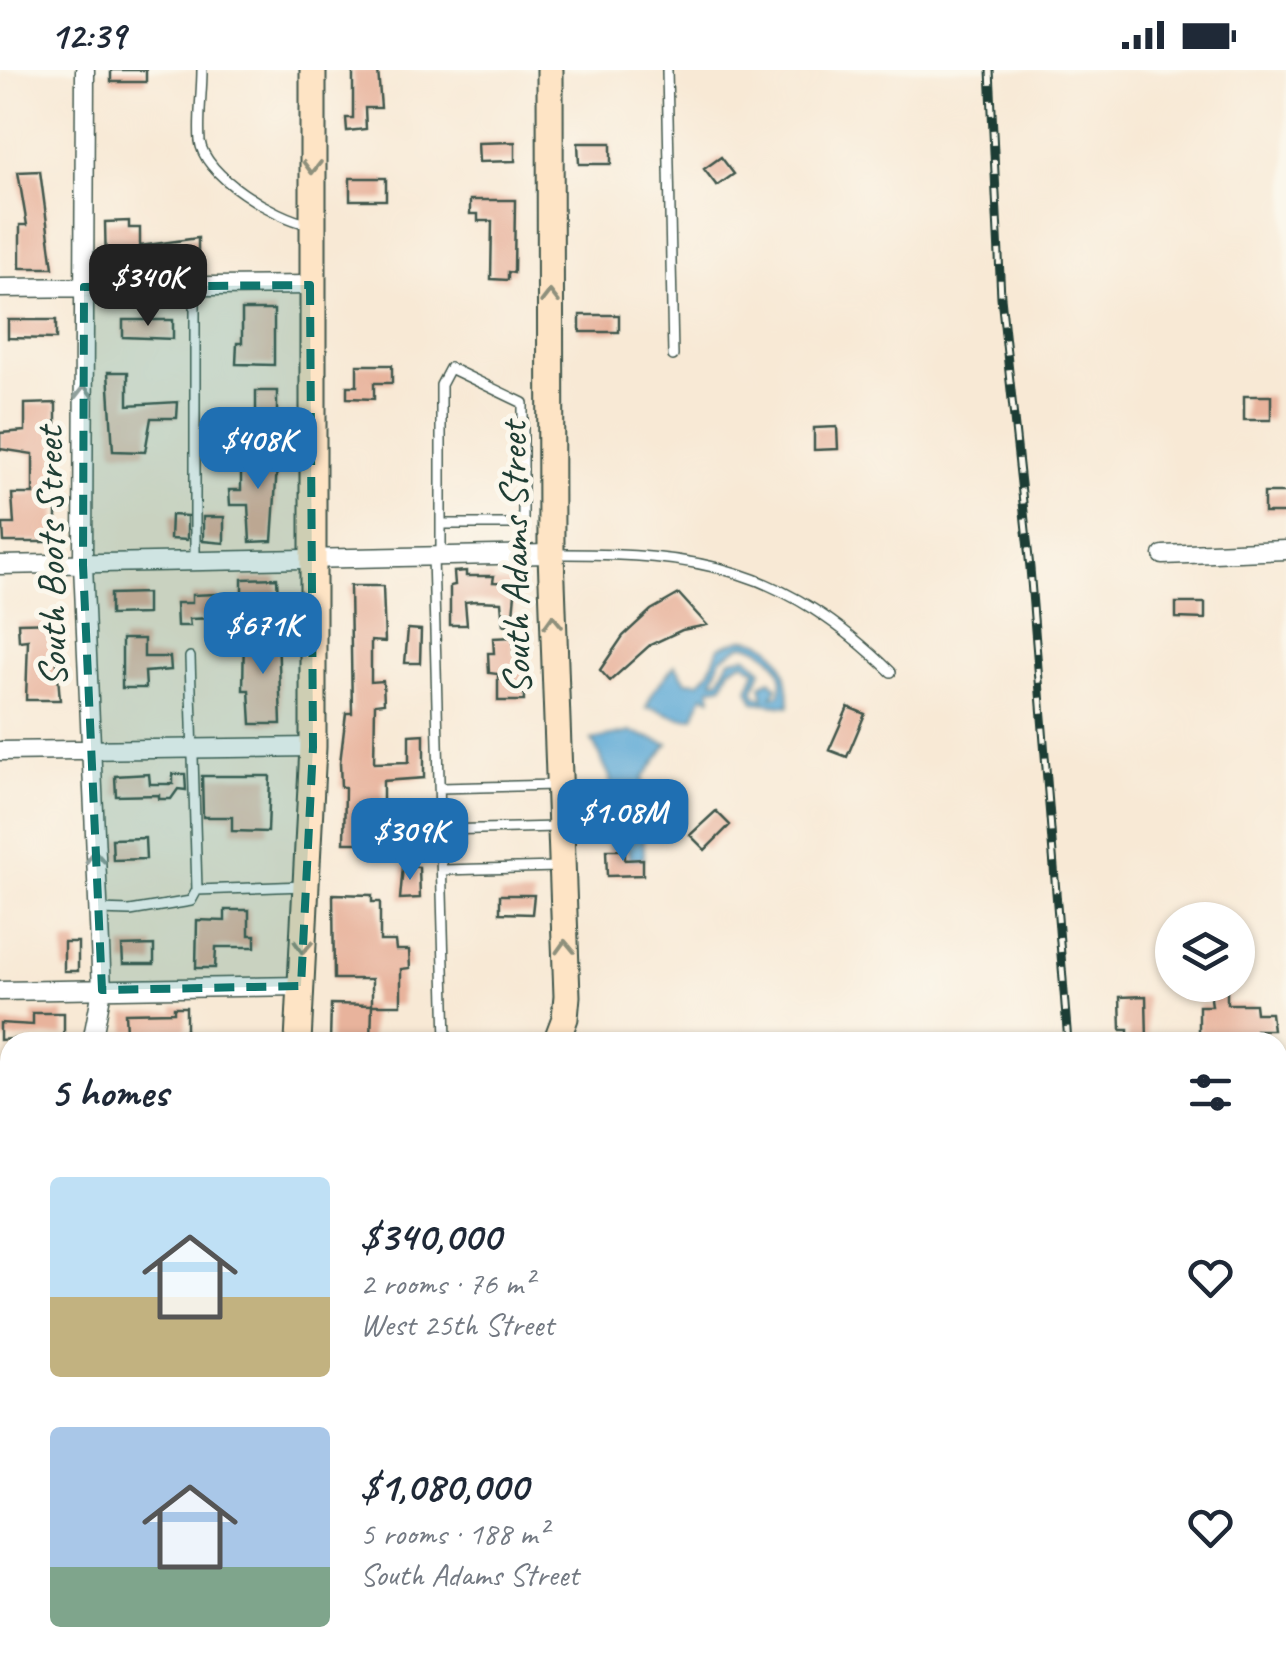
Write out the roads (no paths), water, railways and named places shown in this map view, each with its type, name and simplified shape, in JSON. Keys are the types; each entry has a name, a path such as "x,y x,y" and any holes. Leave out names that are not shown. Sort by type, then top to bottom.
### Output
{"main road":[{"path":"299,1032 312,747 312,70"},
{"name":"South Adams Street","path":"550,70 551,554 567,996 566,1018 560,1032"}],"street":[{"name":"South Boots Street","path":"85,70 83,565 102,990 94,1032"},
{"path":"0,288 310,285"},
{"path":"1162,555 1286,550"},
{"path":"0,565 551,554"},
{"path":"0,751 312,747"},
{"path":"0,991 302,986"}],"lane":[{"path":"202,70 200,144 214,168 264,206 311,224"},
{"path":"666,70 673,356"},
{"path":"195,286 195,564"},
{"path":"441,524 523,524 523,403 450,368 441,385 441,524 437,556 446,1032"},
{"path":"523,416 550,416"},
{"path":"551,554 650,555 732,570 808,604 849,631 891,672"},
{"path":"98,910 178,906 191,902 197,890 190,657"},
{"path":"440,788 558,785"},
{"path":"441,830 560,827"},
{"path":"442,870 562,866"},
{"path":"197,890 306,886"}],"water":[{"path":"742,639 766,645 784,671 789,706 754,702 748,689 756,670 743,662 730,668 723,685 710,688 711,698 703,695 694,717 681,718 646,708 654,690 675,665 686,681 699,682 709,672 719,647","holes":["742,645 751,646 774,661 781,677 779,695 772,697 777,687 770,680 761,685 764,699 755,695 754,687 762,670 747,656 730,659 719,680 713,680 721,658"]},
{"path":"631,732 668,744 643,778 644,859 629,859 628,849 610,849 610,777 592,740"}],"railway":[{"path":"990,70 1001,297 1030,568 1067,1032"}]}
